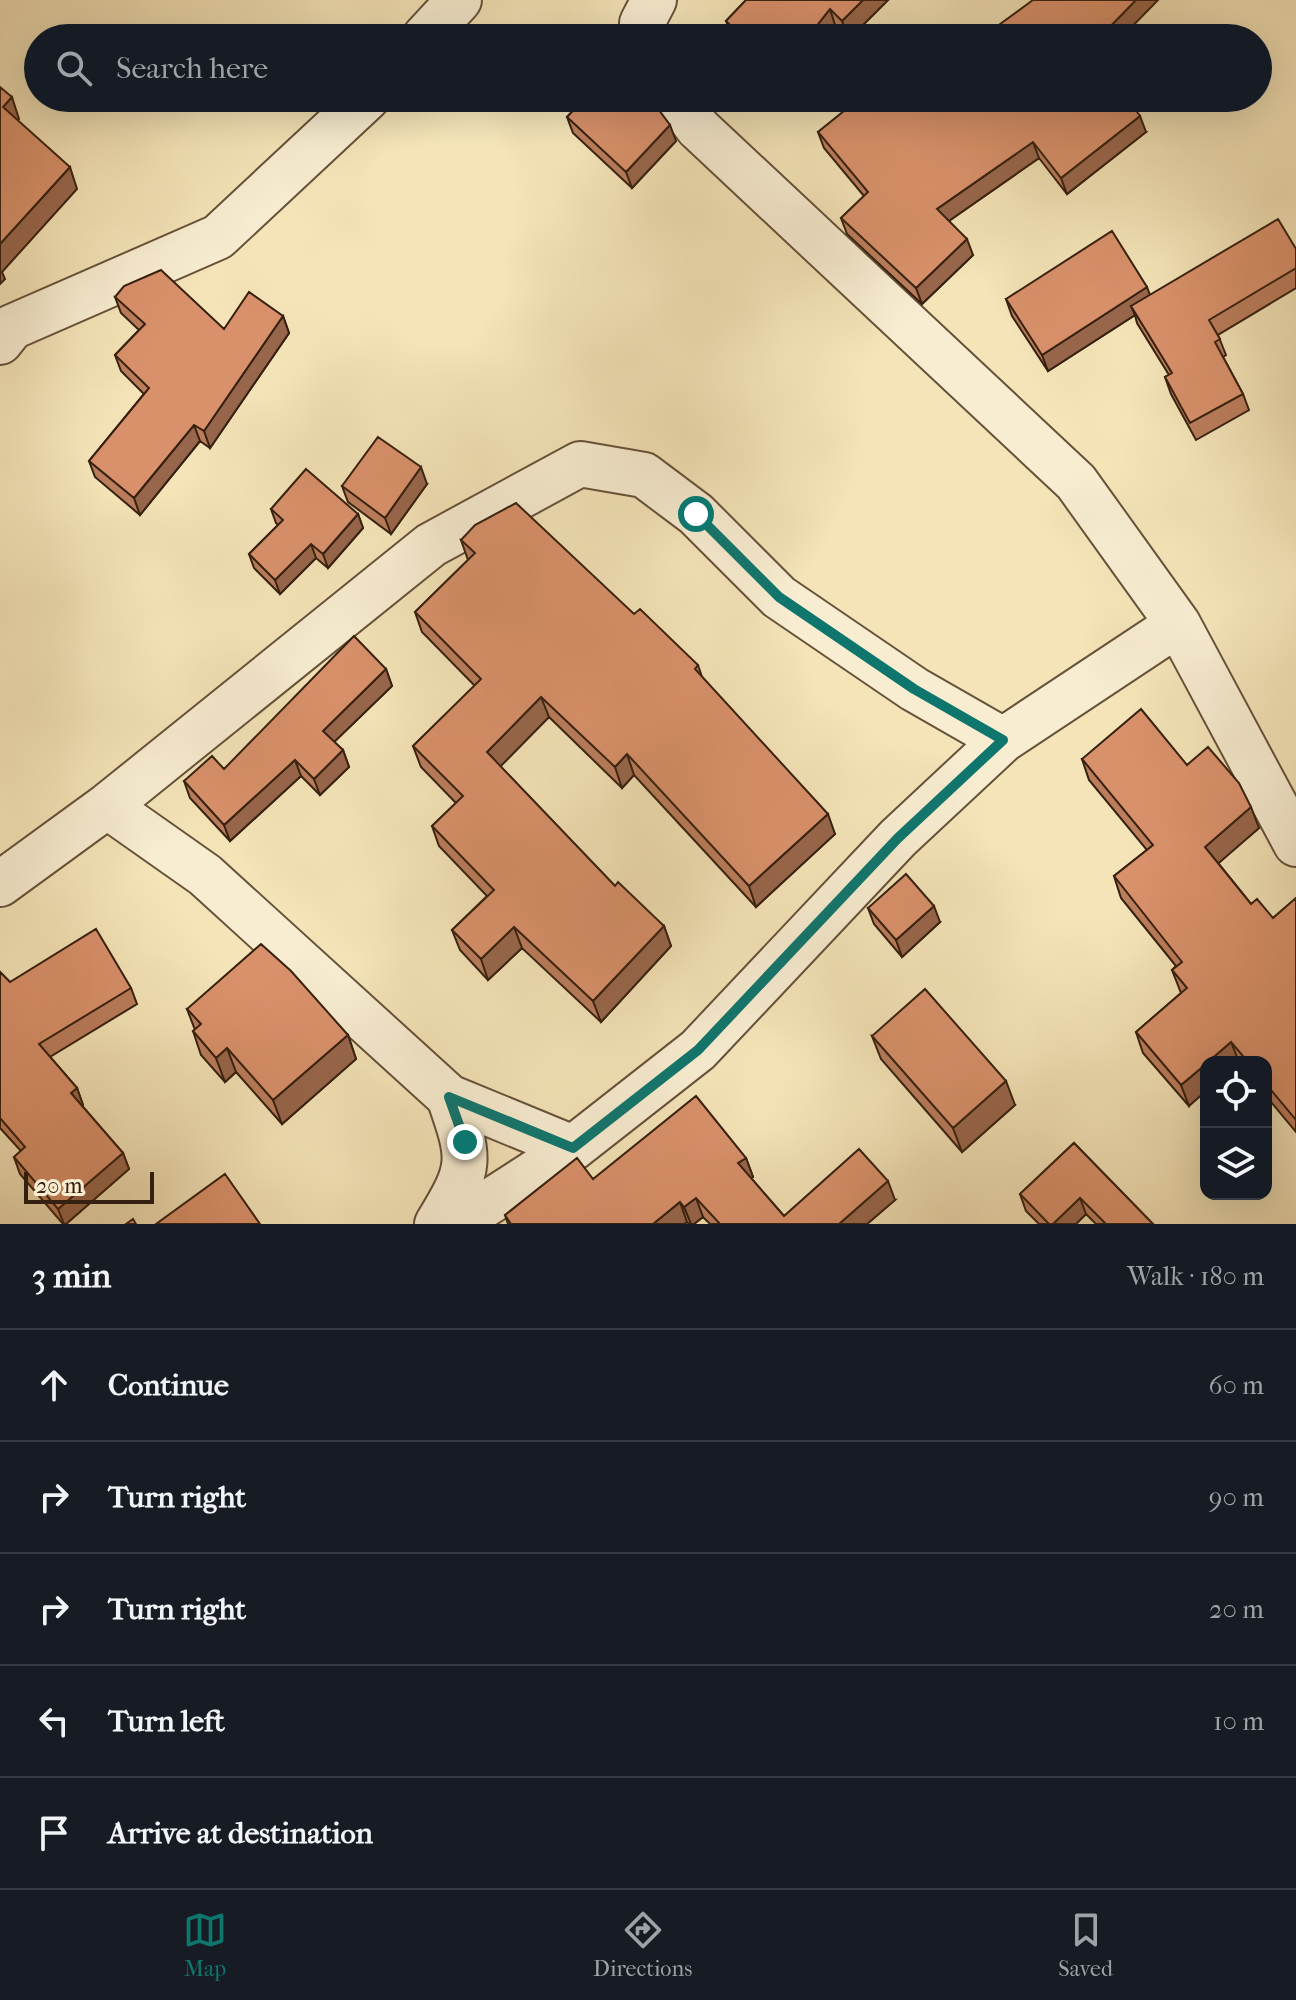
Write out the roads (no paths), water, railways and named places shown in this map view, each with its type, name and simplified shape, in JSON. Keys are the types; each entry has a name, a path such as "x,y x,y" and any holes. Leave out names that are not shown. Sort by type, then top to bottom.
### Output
{"street":[{"path":"437,24 459,0"},
{"path":"642,24 654,0"},
{"path":"0,342 12,327 218,237 352,112"},
{"path":"686,112 698,128 1076,482 1178,624 1296,844"},
{"path":"0,884 107,806 431,545 580,464 644,475 696,514 779,597 914,689 1003,740"},
{"path":"455,1224 573,1148 698,1050 898,838 1003,740 1178,624"},
{"path":"107,806 205,875 449,1097 573,1148"},
{"path":"437,1224 463,1182 465,1142 449,1097"}]}
